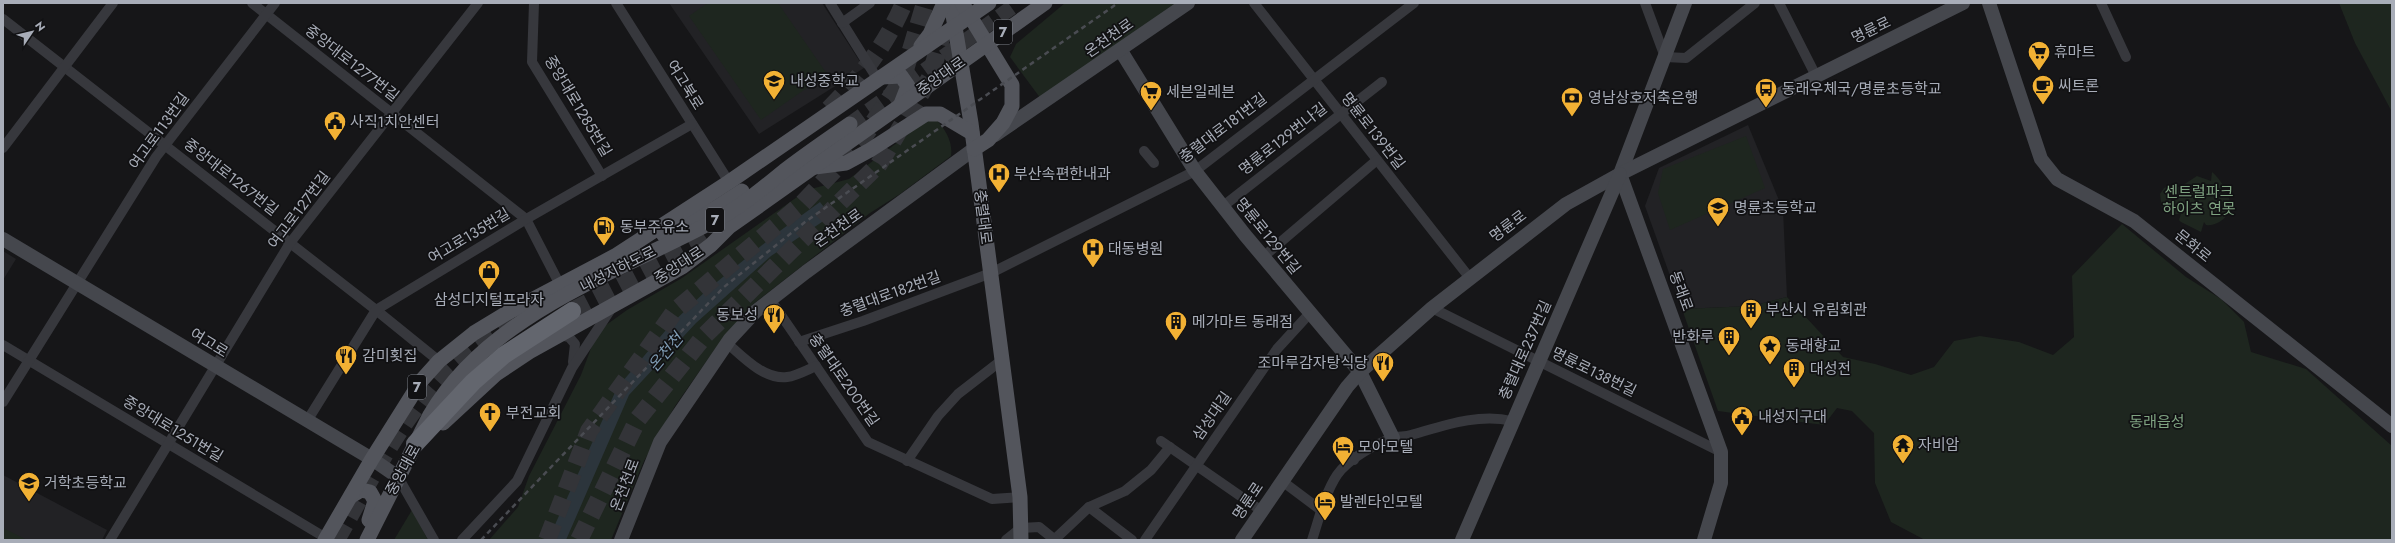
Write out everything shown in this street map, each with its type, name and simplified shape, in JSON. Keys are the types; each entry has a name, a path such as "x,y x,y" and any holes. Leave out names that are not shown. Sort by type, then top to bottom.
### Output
{"highway":[{"path":"415,444 473,382 504,355 572,310"}],"main road":[{"path":"913,56 930,34 944,3"},
{"name":"충렬대로","path":"951,3 973,140 1020,497 1021,534"},
{"path":"812,168 846,163 870,150 926,114 940,114 973,140 988,140 1005,120 1012,106 1012,85 962,3"},
{"name":"중앙대로","path":"326,539 410,397 439,361 474,333 615,256 729,182 989,3"},
{"name":"중앙대로","path":"368,538 415,444 456,413 496,374 559,335 682,267 711,244 729,226 1045,3"},
{"path":"880,78 901,76 908,86 901,104"},
{"name":"내성지하도로","path":"415,444 440,396 462,370 501,337 566,296 724,216 847,120 714,209 640,246 615,256"},
{"path":"351,496 361,490 370,492 375,501 368,523 368,538"}],"street":[{"path":"3,148 113,3"},
{"name":"중앙대로1277번길","path":"252,3 526,219 560,285"},
{"name":"여고로113번길","path":"3,402 76,283 165,145 275,3"},
{"name":"여고로127번길","path":"110,540 290,243 478,3"},
{"name":"중앙대로1285번길","path":"534,3 532,62 602,176"},
{"name":"여고북로","path":"616,3 729,182"},
{"path":"830,3 880,78"},
{"path":"842,23 870,3"},
{"name":"온천천로","path":"988,140 1121,51 1188,3"},
{"name":"명륜로139번길","path":"1254,3 1469,277"},
{"name":"충렬대로181번길","path":"990,273 1195,171 1414,3"},
{"path":"1645,3 1664,57"},
{"path":"1620,174 1685,3"},
{"path":"1664,57 1686,58 1755,3"},
{"path":"1779,3 1816,76"},
{"name":"명륜로","path":"1242,540 1347,387 1360,372 1469,277 1566,204 1620,174 1963,3"},
{"name":"문화로","path":"1989,3 2041,159 2057,179 2134,221 2392,426"},
{"path":"2101,3 2126,57"},
{"name":"중앙대로1267번길","path":"3,19 376,310 439,361"},
{"name":"명륜로129번길","path":"1121,51 1195,171 1263,257 1360,372 1393,438"},
{"name":"명륜로129번나길","path":"1222,207 1340,113 1382,82"},
{"name":"여고로135번길","path":"307,422 376,310 526,219 692,124"},
{"name":"온천천로","path":"626,537 660,442 727,343 756,311 770,299 973,140"},
{"path":"1144,151 1154,163"},
{"path":"1263,257 1377,160"},
{"name":"충렬대로237번길","path":"1462,540 1512,421 1620,174"},
{"name":"동래로","path":"1620,174 1722,452 1721,483 1704,540"},
{"name":"여고로","path":"3,239 307,422 372,459 398,477"},
{"name":"충렬대로182번길","path":"799,342 863,321 990,273"},
{"name":"충렬대로200번길","path":"770,299 868,442 992,499 1020,497"},
{"path":"462,540 517,481 572,368 616,303"},
{"name":"명륜로138번길","path":"1432,308 1538,362 1722,452"},
{"name":"삼성대길","path":"1144,540 1277,349 1310,313"},
{"path":"559,335 569,337 575,344 576,353 572,368"},
{"path":"727,343 753,365 776,377 788,377 816,366"},
{"name":"중앙대로1251번길","path":"3,345 326,539"},
{"path":"907,461 938,416 958,394 1002,360"},
{"path":"1312,540 1337,474 1354,460 1393,438 1409,436 1438,426 1471,420 1502,418 1512,421"},
{"path":"1161,441 1262,511"},
{"path":"1341,445 1354,460"},
{"path":"1006,540 1039,527 1055,540 1089,507 1125,491 1151,470 1170,447"},
{"path":"398,477 434,540"},
{"name":"명륜로","path":"1282,481 1322,511"},
{"path":"1089,507 1132,540"}],"shaded area":[{"name":"내성중학교","path":"669,3 822,3 864,68 759,134"},
{"name":"명륜초등학교","path":"1748,125 1783,210 1787,297 1752,306 1682,309 1645,206 1659,168"},
{"path":"3,251 16,259 3,280"},
{"name":"거학초등학교","path":"3,475 107,530 102,540 3,540"}],"green space":[{"name":"내성중학교","path":"708,3 778,3 827,74 761,120 689,16"},
{"path":"1065,3 1178,3 1041,99 1010,57 1016,44"},
{"path":"2339,3 2392,3 2392,112 2355,43"},
{"path":"927,120 937,120 943,128 950,141 951,156 900,194 870,213 752,305 715,349 675,406 644,461 611,540 489,540 518,507 529,476 581,375 593,343 602,328 627,310 682,278 807,190 849,179"},
{"path":"1746,136 1765,188 1670,230 1658,193 1663,169"},
{"name":"센트럴파크 하이츠 연못","path":"2212,172 2223,186 2230,202 2227,216 2219,222 2206,225 2204,222 2201,232 2181,222 2179,220 2181,214 2171,214 2162,209 2160,194 2164,188 2170,186 2180,187 2197,176 2211,181"},
{"name":"동래읍성","path":"2122,224 2186,277 2221,299 2244,322 2251,352 2306,369 2392,446 2392,540 1925,540 1891,522 1875,483 1874,433 1852,411 1837,408 1824,425 1718,411 1682,309 1752,306 1787,297 1843,357 1875,364 1911,375 1934,367 1954,341 1980,336 2019,342 2053,355 2074,337 2072,276"},
{"path":"412,510 428,540 394,540"},
{"path":"3,528 27,540 3,540"}],"water":[{"name":"온천천","path":"820,202 831,216 771,256 696,323 629,395 566,540 548,540 617,388 671,324 707,290 777,233"}],"tunnel":[{"path":"829,109 852,85 872,60 889,33 904,3"},
{"path":"547,540 589,431 675,311 803,203 859,144 902,80 925,3"},
{"path":"579,540 638,419 705,335 879,164 930,78 951,3"},
{"path":"850,124 1018,3"},
{"path":"572,311 695,247 728,223"},
{"path":"336,540 390,445 428,392 447,371 468,353 515,321"}],"railway":[{"path":"481,540 724,287 805,222 1118,3"}],"place":[{"name":"휴마트","path":"2039,72"},
{"name":"내성중학교","path":"774,100"},
{"name":"씨트론","path":"2043,106"},
{"name":"동래우체국/명륜초등학교","path":"1766,108"},
{"name":"세븐일레븐","path":"1151,112"},
{"name":"영남상호저축은행","path":"1572,118"},
{"name":"사직1치안센터","path":"335,142"},
{"name":"부산속편한내과","path":"999,194"},
{"name":"명륜초등학교","path":"1718,228"},
{"name":"동부주유소","path":"604,246"},
{"name":"대동병원","path":"1093,268"},
{"name":"삼성디지털프라자","path":"489,290"},
{"name":"부산시 유림회관","path":"1751,330"},
{"name":"동보성","path":"774,334"},
{"name":"메가마트 동래점","path":"1176,342"},
{"name":"반화루","path":"1729,356"},
{"name":"동래향교","path":"1770,366"},
{"name":"감미횟집","path":"346,376"},
{"name":"조마루감자탕식당","path":"1383,382"},
{"name":"대성전","path":"1794,388"},
{"name":"부전교회","path":"490,432"},
{"name":"내성지구대","path":"1742,436"},
{"name":"자비암","path":"1903,464"},
{"name":"모아모텔","path":"1343,466"},
{"name":"거학초등학교","path":"29,502"},
{"name":"발렌타인모텔","path":"1325,522"}]}
